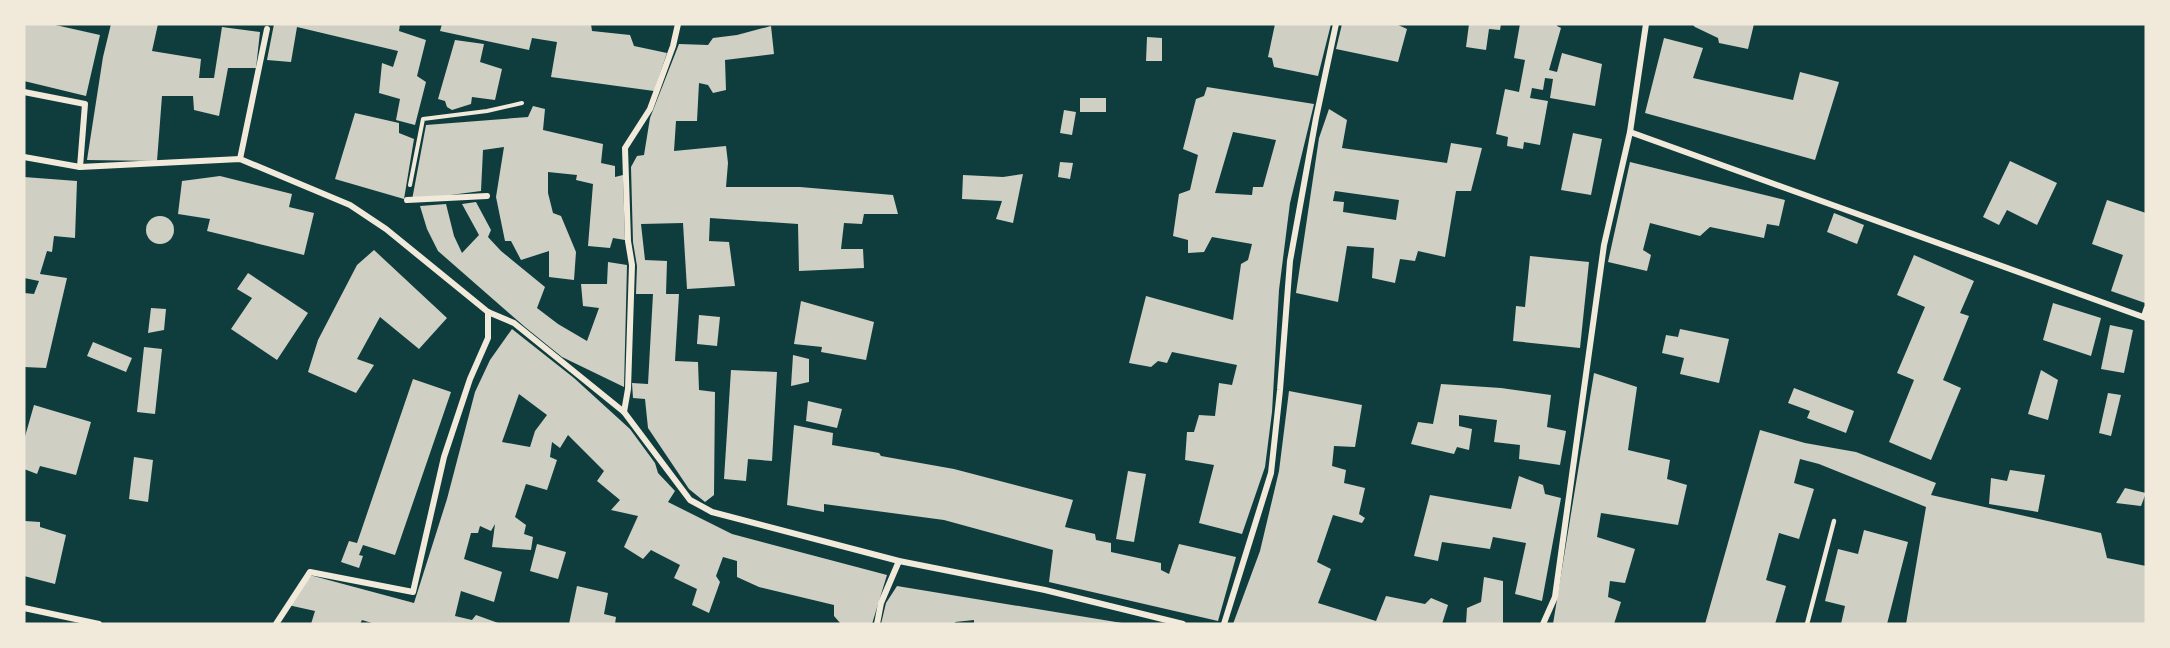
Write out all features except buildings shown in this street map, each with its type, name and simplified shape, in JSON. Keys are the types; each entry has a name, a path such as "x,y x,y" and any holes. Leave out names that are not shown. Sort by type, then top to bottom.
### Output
{"street":[{"path":"624,412 628,389 632,265 628,241 625,148 650,109 673,46 678,24"},
{"path":"1224,624 1271,473 1290,261 1336,24"},
{"path":"1543,624 1555,597 1604,245 1630,132 1646,24"},
{"path":"240,159 267,29"},
{"path":"24,92 85,104 80,167"},
{"path":"1630,132 2144,317"},
{"path":"24,157 80,167 240,159 351,205 386,229 488,312 514,323 624,412 690,500 712,512 899,561 1045,590 1183,624"},
{"path":"407,200 487,196"},
{"path":"276,624 310,572 413,592 444,457 470,379 488,338 488,312"},
{"path":"877,624 881,603 899,561"},
{"path":"24,608 99,624"}],"lane":[{"path":"2144,317 2146,308"},
{"path":"1807,624 1834,521"}],"path":[{"path":"407,200 423,119 487,111 522,103"}]}
